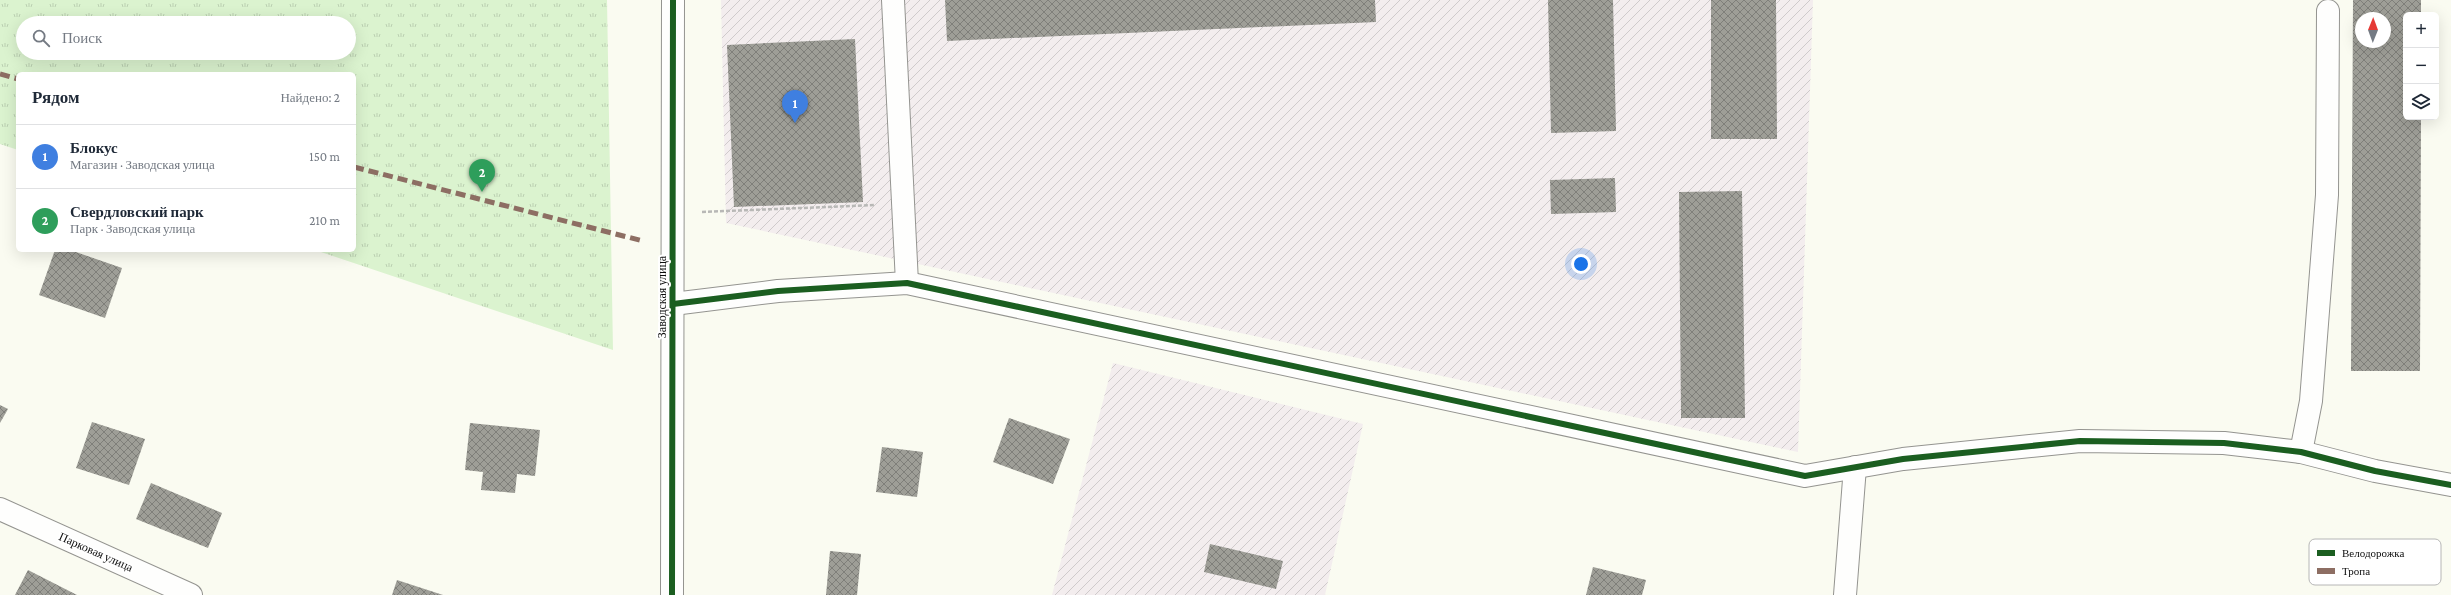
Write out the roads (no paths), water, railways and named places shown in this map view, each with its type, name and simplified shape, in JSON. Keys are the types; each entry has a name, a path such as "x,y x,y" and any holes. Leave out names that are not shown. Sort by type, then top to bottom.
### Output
{"street":[{"name":"Заводская улица","path":"672,595 673,0"},
{"path":"893,0 907,283"},
{"path":"2301,452 2311,402 2327,195 2328,11"},
{"path":"673,304 778,291 907,283 1805,476 1903,459 2080,441 2224,443 2301,452 2375,471 2451,485"},
{"path":"1845,595 1855,467"},
{"name":"Парковая улица","path":"0,509 192,595"}],"place":[{"name":"Блокус","path":"795,123"},
{"name":"Свердловский парк","path":"482,192"}]}
